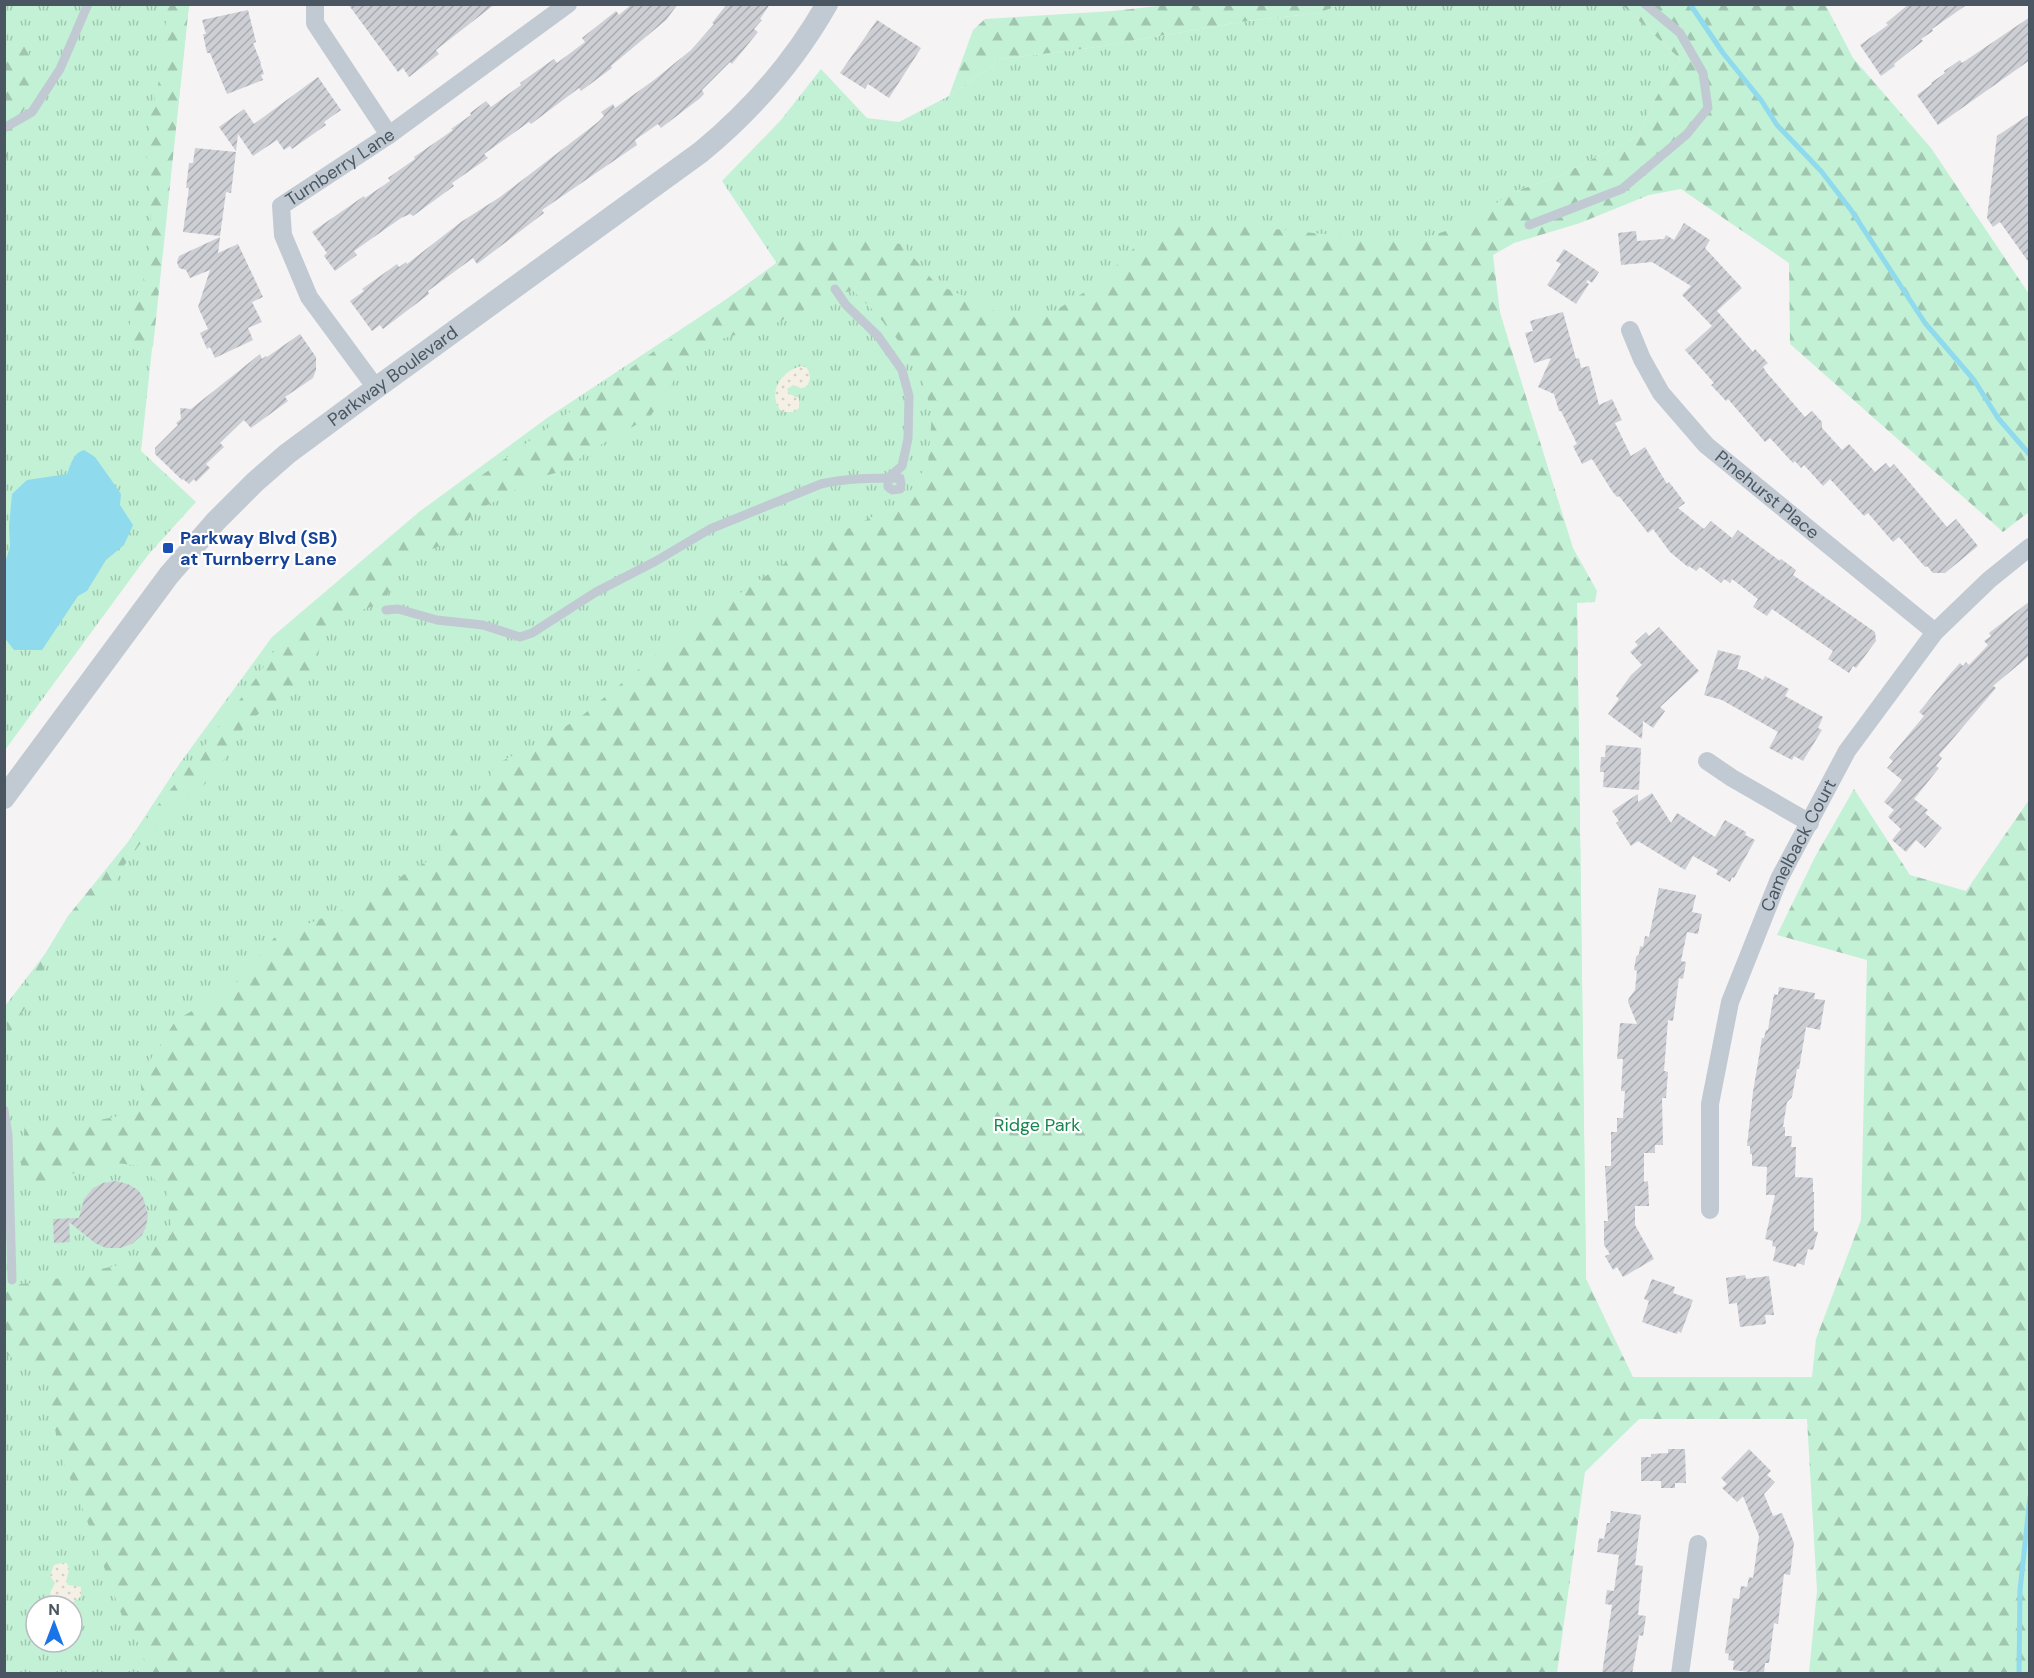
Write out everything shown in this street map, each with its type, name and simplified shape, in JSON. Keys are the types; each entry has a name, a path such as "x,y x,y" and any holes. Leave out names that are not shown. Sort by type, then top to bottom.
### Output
{"street":[{"path":"315,4 315,23 389,135"},
{"name":"Turnberry Lane","path":"376,388 309,297 283,235 281,206 389,135 568,4"},
{"name":"Parkway Boulevard","path":"4,798 162,584 192,548 255,482 287,454 701,152 725,132 748,111 780,74 815,26 826,4"},
{"name":"Pinehurst Place","path":"1630,330 1642,359 1661,393 1706,445 1935,632"},
{"name":"Camelback Court","path":"1710,1210 1710,1104 1730,1002 1779,879 1847,751 1935,632 1989,579 2030,547"},
{"path":"1707,761 1810,823"},
{"path":"1680,1674 1698,1544"}],"lane":[{"path":"4,128 32,111 60,69 88,4"},
{"path":"1529,225 1622,189 1687,134 1707,108 1703,73 1680,33 1645,4"},
{"path":"386,610 398,609 437,620 483,625 520,637 532,633 596,592 656,561 710,529 821,484 835,481 900,478 908,440 909,396 902,370 878,336 846,304 835,289"},
{"path":"888,478 902,466"},
{"path":"4,1110 8,1135 12,1280"}],"green space":[{"path":"1176,4 1340,5 1318,13 1240,22 1090,48 1002,59 949,96 973,30 985,19 1113,11"},
{"name":"Ridge Park","path":"1340,4 1622,5 1680,59 1654,101 1638,136 1557,177 1513,192 1483,248 1577,602 1586,1279 1633,1377 1812,1377 1807,1419 1639,1419 1585,1472 1557,1673 5,1673 5,1006 111,868 180,763 272,637 419,512 547,418 778,265 722,181 781,120 821,69 867,118 899,122 949,96 1002,59 1090,48 1240,22 1318,13"},
{"name":"Ridge Park","path":"1825,4 1853,58 1931,148 2029,294 2029,512 2003,532 1790,344 1789,263 1681,189 1649,195 1580,223 1514,243 1493,255 1500,313 1573,548 1597,591 1595,602 1577,603 1586,1279 1632,1377 1812,1377 1816,1339 1861,1220 1867,960 1777,935 1815,857 1854,789 1910,875 1966,891 2029,800 2029,1673 1809,1673 1817,1591 1807,1419 1639,1419 1584,1472 1556,1673 146,1673 142,1649 122,1616 82,1507 58,1450 49,1382 5,1353 4,1286 41,1282 138,1261 172,1233 166,1190 140,1166 117,1163 67,1175 31,1189 20,1180 25,1123 90,1122 143,1111 140,1076 176,1020 231,989 274,938 349,907 438,855 470,802 498,763 548,738 583,715 678,637 805,550 904,501 928,463 932,414 918,365 875,312 852,290 776,323 718,340 680,371 650,417 584,454 570,469 537,478 473,513 450,542 412,557 394,572 384,603 335,618 322,635 318,656 304,684 286,701 261,712 246,724 220,766 205,784 146,836 120,871 108,901 83,916 46,959 37,989 8,1035 6,1018 68,916 183,774 275,650 410,527 775,264 796,234 902,244 936,284 1006,317 1053,312 1099,283 1141,241 1180,219 1409,243 1464,225 1513,192 1557,177 1638,136 1654,101 1680,59 1622,5"},
{"path":"5,5 189,5 141,451 196,502 148,555 5,750"},
{"path":"167,5 189,5 153,347 143,347 128,340 132,305 143,282 152,233 147,157 150,118 163,64"},
{"path":"25,44 35,69 28,98 5,162 5,52"}],"sand":[{"path":"802,366 807,368 809,373 808,385 801,388 793,385 787,389 789,394 799,398 799,408 794,412 782,412 775,398 778,384 788,372"},
{"path":"67,1563 69,1570 66,1581 68,1585 81,1587 81,1594 51,1594 55,1583 50,1576 54,1565"}],"water":[{"path":"84,450 95,457 121,494 120,505 133,525 124,545 106,560 87,591 78,596 42,650 14,650 4,637 4,566 10,547 12,494 27,480 67,474 75,456"}],"building":[{"path":"348,4 495,4 436,50 439,54 409,77 403,68 398,72"},
{"path":"632,4 678,4 666,20 611,66 612,68 581,91 579,88 531,124 529,122 484,154 488,158 452,183 454,186 413,216 410,214 401,218 354,251 357,255 335,271 324,256 327,253 312,232 390,181 388,178 453,130 451,129 486,101 491,107 554,59 557,63 585,42 582,38 616,11 619,15"},
{"path":"727,4 770,4 760,19 762,20 754,29 758,32 732,64 730,62 702,90 704,94 699,99 661,128 658,124 635,140 637,145 542,210 544,213 477,264 473,258 428,291 429,294 383,329 380,325 372,331 350,301 364,291 362,289 397,264 399,267 406,262 407,264 598,122 604,116 601,112 613,104 615,108 654,80 691,50 714,24 712,23"},
{"path":"1909,4 1968,4 1932,29 1933,31 1921,39 1923,41 1881,76 1860,45 1888,25 1886,23"},
{"path":"248,10 256,42 253,43 264,74 261,75 263,80 227,94 210,53 207,53 203,34 206,34 202,20"},
{"path":"2030,17 2030,60 1938,125 1917,95 1945,73 1944,71 1960,60 1962,63"},
{"path":"877,20 921,48 889,98 868,84 865,89 840,73"},
{"path":"318,77 341,110 324,122 326,125 292,149 290,146 284,150 277,140 253,156 238,134 236,151 219,127 244,109 254,124"},
{"path":"2030,114 2030,264 2000,222 1993,227 1987,218 1997,136"},
{"path":"195,148 236,152 231,193 226,192 220,236 183,232 189,188 186,188 189,163 193,163"},
{"path":"1684,223 1710,240 1705,248 1742,288 1717,311 1753,352 1755,349 1768,363 1763,367 1767,373 1805,417 1812,411 1822,422 1822,428 1842,450 1849,444 1875,472 1886,463 1890,468 1894,464 1947,527 1956,519 1978,546 1945,573 1933,573 1899,537 1893,542 1868,513 1864,516 1830,479 1823,486 1804,465 1801,468 1795,461 1793,463 1770,438 1765,442 1728,399 1726,401 1711,385 1714,383 1685,350 1712,326 1682,295 1691,286 1652,262 1621,265 1618,233 1636,231 1637,241 1664,239 1666,235 1674,240"},
{"path":"220,237 218,253 238,244 263,297 252,302 262,322 248,328 253,340 215,358 210,347 207,349 200,333 208,329 198,307 210,270 190,278 186,270 179,268 177,262 179,256"},
{"path":"1564,249 1599,272 1592,283 1588,280 1586,282 1589,284 1576,304 1547,285 1561,264 1556,261"},
{"path":"1563,312 1576,359 1579,358 1581,368 1589,366 1599,405 1612,399 1622,420 1615,423 1631,456 1645,447 1667,484 1669,482 1685,503 1678,508 1704,529 1711,521 1732,538 1738,530 1796,570 1793,575 1875,632 1876,641 1856,668 1853,666 1849,673 1828,659 1833,651 1772,609 1767,616 1753,607 1758,599 1732,579 1730,583 1724,579 1721,583 1700,567 1696,571 1688,567 1670,552 1653,529 1648,533 1619,496 1617,497 1612,491 1592,459 1582,464 1573,446 1577,444 1559,411 1554,394 1538,387 1551,358 1534,363 1525,333 1533,331 1530,321"},
{"path":"300,334 316,357 316,370 313,378 285,397 288,401 251,428 244,420 220,443 224,447 206,464 210,468 196,482 194,479 189,484 182,480 155,454 155,448 178,425 176,423 181,419 180,408 191,409 260,354 262,359 267,357"},
{"path":"2030,601 2030,655 1993,686 1996,688 1939,755 1942,758 1936,766 1939,768 1914,799 1928,810 1925,813 1942,828 1925,848 1916,840 1906,852 1892,840 1901,829 1888,817 1894,810 1884,802 1902,780 1887,768 1893,761 1889,758 1924,716 1919,712 1950,674 1960,663 1963,666 1966,662 1969,665 1988,645 1984,641 1991,636 1989,633"},
{"path":"1659,627 1699,671 1660,707 1665,711 1653,728 1643,721 1642,739 1608,714 1619,699 1616,696 1631,675 1642,665 1630,652 1638,645 1635,642 1646,632 1649,636"},
{"path":"1718,650 1741,656 1737,669 1747,671 1763,680 1765,676 1789,689 1785,696 1823,717 1818,728 1822,730 1803,761 1794,756 1792,760 1769,748 1778,732 1722,700 1704,695"},
{"path":"1606,745 1641,748 1639,790 1603,787 1604,772 1600,772 1601,757 1605,757"},
{"path":"1652,793 1671,823 1677,813 1715,837 1725,820 1755,840 1730,882 1716,874 1718,870 1693,856 1685,870 1638,841 1631,846 1616,823 1619,821 1612,811 1638,794 1638,802"},
{"path":"1659,888 1696,895 1692,912 1702,914 1698,934 1687,932 1681,961 1686,962 1683,979 1679,978 1673,1021 1668,1020 1664,1071 1668,1072 1666,1098 1662,1098 1663,1145 1655,1145 1655,1153 1644,1153 1644,1182 1648,1181 1649,1206 1635,1206 1635,1225 1654,1259 1623,1277 1617,1267 1613,1270 1605,1256 1610,1254 1604,1245 1604,1221 1608,1221 1605,1166 1611,1166 1611,1132 1617,1132 1617,1118 1623,1118 1625,1091 1621,1091 1623,1059 1617,1059 1620,1023 1637,1024 1628,1002 1635,990 1636,957 1640,946 1643,947 1645,936 1649,937"},
{"path":"1779,987 1815,993 1814,999 1825,1000 1820,1030 1806,1027 1799,1069 1797,1069 1792,1097 1787,1102 1783,1127 1785,1127 1785,1136 1792,1136 1791,1147 1796,1147 1795,1177 1813,1178 1814,1231 1818,1232 1813,1250 1808,1249 1804,1265 1797,1263 1796,1267 1773,1261 1776,1247 1772,1246 1773,1241 1765,1239 1775,1195 1766,1195 1767,1167 1752,1166 1750,1146 1747,1146 1762,1038 1768,1030 1774,994 1778,995"},
{"path":"116,1181 128,1184 138,1190 143,1197 148,1215 142,1235 132,1244 120,1248 106,1248 95,1243 69,1222 70,1242 54,1243 53,1219 79,1218 84,1199 93,1188 103,1183"},
{"path":"1745,1275 1746,1279 1769,1276 1774,1315 1765,1315 1766,1324 1740,1327 1737,1303 1729,1304 1726,1278"},
{"path":"1652,1279 1675,1287 1673,1293 1693,1300 1681,1333 1678,1331 1677,1334 1642,1322 1649,1301 1644,1299"},
{"path":"1668,1449 1685,1449 1686,1483 1675,1483 1675,1488 1661,1488 1661,1481 1641,1481 1641,1457 1668,1453"},
{"path":"1749,1449 1771,1471 1767,1475 1775,1482 1764,1494 1773,1516 1782,1513 1794,1543 1790,1575 1784,1574 1778,1624 1774,1623 1769,1663 1765,1663 1764,1674 1733,1670 1734,1661 1728,1660 1729,1654 1725,1653 1733,1598 1739,1599 1741,1586 1747,1587 1749,1577 1753,1578 1759,1536 1743,1496 1737,1502 1722,1488 1727,1484 1721,1478"},
{"path":"1611,1511 1641,1515 1635,1565 1643,1566 1638,1615 1646,1616 1643,1636 1639,1635 1632,1674 1602,1674 1612,1605 1605,1604 1607,1590 1614,1591 1619,1555 1597,1552 1599,1538 1604,1539 1607,1523 1610,1523"}],"waterway":[{"path":"1690,4 1723,53 1761,100 1777,125 1821,171 1851,210 1925,323 1974,380 1998,418 2030,455"},
{"path":"2019,1674 2020,1590 2030,1497"}],"place":[{"name":"Parkway Blvd (SB) at Turnberry Lane","path":"168,548"}]}
